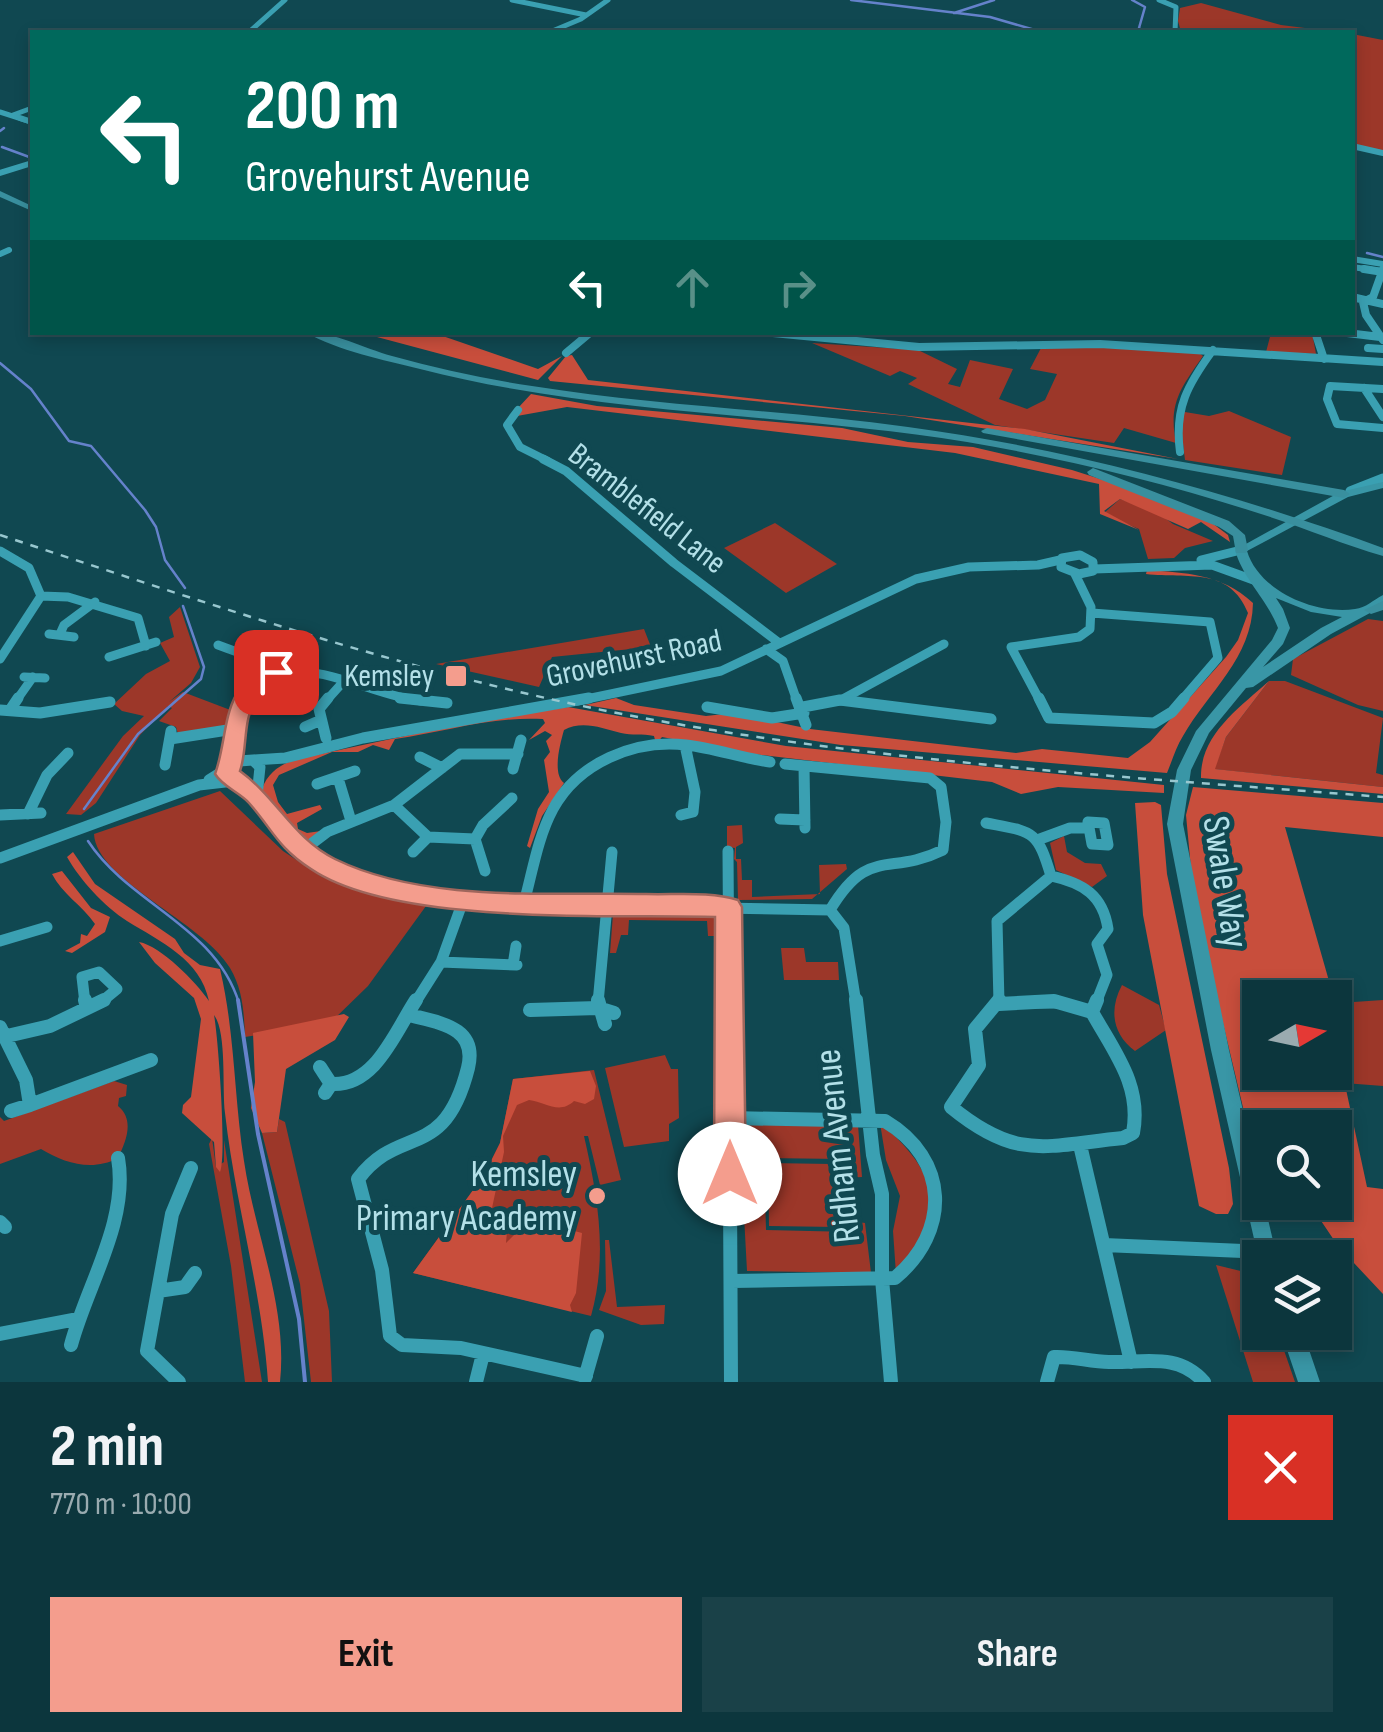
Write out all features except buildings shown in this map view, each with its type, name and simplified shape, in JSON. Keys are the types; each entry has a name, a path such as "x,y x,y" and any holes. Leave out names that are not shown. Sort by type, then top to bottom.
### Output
{"highway":[{"path":"0,192 30,205"},
{"path":"319,335 436,372 538,392 631,405 881,423 1020,440 1158,470 1256,498 1383,542"},
{"path":"342,335 448,367 557,388 1040,440 1344,494"},
{"path":"881,423 1032,456 1123,482 1224,524 1239,535 1241,550"},
{"path":"881,423 1157,478 1278,514 1383,552"}],"main road":[{"path":"1379,604 1350,614 1308,608 1260,583 1246,571 1241,550 1344,494 1383,482"},
{"name":"Swale Way","path":"1260,583 1284,628 1278,641 1203,731 1184,770 1176,806 1186,892 1264,1240"},
{"name":"Swale Way","path":"1226,703 1267,668 1326,630 1379,604"},
{"path":"1298,1350 1309,1382"}],"street":[{"path":"251,30 285,0"},
{"path":"512,0 586,15"},
{"path":"554,30 608,0"},
{"path":"1159,0 1176,7 1175,30"},
{"path":"12,116 30,109"},
{"path":"0,112 30,121"},
{"path":"1355,147 1383,153"},
{"path":"0,174 30,164"},
{"path":"0,254 10,250"},
{"path":"1355,260 1382,269"},
{"path":"1355,267 1382,269"},
{"path":"1382,269 1364,302 1366,315 1382,339"},
{"path":"1355,298 1383,304"},
{"path":"1355,314 1366,315"},
{"path":"566,354 588,335"},
{"path":"793,335 919,347 1078,343 1383,364"},
{"path":"1315,335 1327,362"},
{"path":"1355,335 1382,339"},
{"path":"1368,348 1383,349"},
{"path":"1180,452 1174,420 1177,407 1214,350"},
{"path":"1327,362 1383,364"},
{"path":"1383,389 1330,386 1326,399 1337,424 1383,428"},
{"path":"1364,388 1383,417"},
{"name":"Bramblefield Lane","path":"518,410 507,425 520,447 566,472 674,563 778,642"},
{"path":"1370,428 1383,437"},
{"path":"1180,564 1241,550"},
{"path":"0,551 29,568 41,596"},
{"name":"Grovehurst Road","path":"255,766 398,731 721,671 930,574 969,567 1038,565 1076,554 1092,567"},
{"path":"1060,560 1086,588"},
{"name":"Grovehurst Road","path":"1038,565 1071,572 1092,567"},
{"path":"1092,613 1210,622 1218,658 1172,712 1154,723 1050,718 1011,648 1084,635 1093,624 1086,588 1092,567 1212,566 1260,583"},
{"path":"41,596 68,595 95,602 121,616 138,618 151,644 108,657"},
{"path":"0,660 41,596"},
{"path":"74,637 54,634 95,602"},
{"path":"707,707 722,705 772,718 804,715 944,644"},
{"path":"218,645 226,654 264,662 276,672"},
{"path":"766,649 783,661 804,715"},
{"path":"447,704 305,670 276,672 248,696 234,734 228,776 257,796 286,837 333,870 381,888 464,901 501,903 525,898 546,904 830,910 850,880 865,866 927,857 943,850 946,822 940,786 934,779 785,764"},
{"path":"5,710 34,677"},
{"path":"326,738 321,704 344,681"},
{"path":"840,700 987,719"},
{"path":"5,710 40,713 81,703 110,702"},
{"path":"305,727 321,720"},
{"path":"165,765 170,735 234,734"},
{"path":"234,734 255,766 257,796"},
{"path":"513,769 521,740"},
{"path":"525,898 545,827 571,784 594,765 622,753 685,745 770,762"},
{"path":"681,815 693,812 696,794 685,745"},
{"path":"302,851 351,820 394,805 460,754 518,754"},
{"path":"420,757 442,768"},
{"path":"0,815 34,813 48,775 67,760"},
{"path":"0,858 199,785 230,767 255,766"},
{"path":"199,785 249,780 255,766"},
{"path":"780,820 805,824 804,766"},
{"path":"317,784 355,771"},
{"path":"338,778 351,820"},
{"path":"475,839 512,798"},
{"path":"484,803 500,809"},
{"path":"394,805 428,837 475,839"},
{"path":"986,823 1028,831 1040,838 1051,876"},
{"path":"1040,838 1070,828 1089,828"},
{"path":"413,852 428,837"},
{"path":"475,839 485,871"},
{"path":"728,851 731,1382"},
{"path":"598,1008 612,852"},
{"path":"999,1004 997,921 1051,876"},
{"path":"1051,876 1080,882 1105,908 1108,929 1097,944 1107,975 1092,1012"},
{"path":"320,1067 328,1089 365,1076 409,1015 440,962 464,901"},
{"name":"Ridham Avenue","path":"830,910 850,941 869,1118 882,1194 882,1279 891,1382"},
{"path":"0,940 46,927"},
{"path":"440,962 515,965 516,946"},
{"path":"1054,1001 1092,1012 1127,1070 1138,1114 1133,1132 1123,1138 1080,1145 1022,1148 978,1129 950,1107 979,1065 972,1031 975,1024 999,1004 1054,1001"},
{"path":"30,1105 26,1080 3,1032 31,1034 87,1008"},
{"path":"530,1010 598,1008 610,1018"},
{"path":"409,1015 458,1030 472,1044 473,1056 456,1106 444,1124 372,1162 358,1179 382,1270 388,1329 402,1345 462,1348 585,1379 596,1336"},
{"path":"11,1111 151,1060"},
{"path":"730,1118 878,1117 908,1139 924,1159 936,1194 934,1230 923,1253 896,1278 732,1281"},
{"path":"1080,1145 1132,1362"},
{"path":"72,1345 76,1319 106,1243 123,1176 118,1158"},
{"path":"179,1382 147,1350 172,1214 191,1168"},
{"path":"1104,1246 1242,1253"},
{"path":"158,1291 184,1287 195,1273"},
{"path":"0,1334 76,1319"},
{"path":"476,1382 483,1354"},
{"path":"1047,1382 1054,1357 1070,1354 1104,1362 1167,1360 1190,1366 1204,1382"}],"shaded area":[{"path":"1201,3 1281,25 1321,30 1180,30 1180,8"},
{"path":"1355,35 1383,40 1383,151 1355,145"},
{"path":"369,335 440,335 538,369 562,356 538,380"},
{"path":"1270,335 1313,335 1316,354 1266,352"},
{"path":"812,343 918,350 957,369 948,384 960,387 970,360 1013,369 999,399 1027,409 1045,400 1057,374 1030,369 1041,348 1103,347 1198,352 1203,356 1178,396 1174,417 1176,443 1124,428 1114,443 995,425 908,384 917,378 900,371 890,376"},
{"path":"572,355 588,380 1025,429 1178,459 905,416 550,381 548,378 566,356"},
{"path":"531,394 597,406 842,428 908,442 973,447 1072,470 1144,493 1212,523 1228,535 1230,542 1201,522 1188,529 1120,499 1104,511 1139,530 1100,514 1099,484 955,453 567,407 517,416 518,408"},
{"path":"1179,411 1209,416 1229,411 1291,437 1282,475 1185,460"},
{"path":"1120,499 1157,512 1173,524 1213,541 1185,548 1174,558 1148,559 1139,529 1103,514"},
{"path":"775,523 837,564 786,593 724,548"},
{"path":"1147,570 1202,576 1217,581 1146,574"},
{"path":"1220,582 1253,603 1251,623 1237,657 1183,736 1167,773 841,745 585,705 616,698 634,705 706,716 733,713 810,729 1016,753 1042,749 1128,758 1150,742 1238,640 1248,613 1240,598"},
{"path":"180,607 200,667 191,683 169,702 183,692 233,711 226,728 178,734 176,727 159,721 172,708 168,706 140,735 96,803 81,815 66,814 123,736 144,716 122,711 114,704 146,674 170,661 160,643 174,637 169,617"},
{"path":"1368,619 1383,621 1383,711 1358,705 1291,675 1293,659"},
{"path":"644,629 651,647 552,657 539,687 436,664"},
{"path":"1269,681 1285,681 1383,718 1376,773 1383,775 1383,787 1214,769 1226,737"},
{"path":"1269,681 1226,737 1215,769 1383,787 1383,794 1201,778 1202,763 1214,736"},
{"path":"568,707 786,746 1164,785 1164,793 1058,787 1021,794 992,782 744,753 662,737 656,744 654,736 578,726 564,730 558,773 564,783 542,816 530,848 527,846 538,809 549,792 544,760 550,752 546,741 552,735 545,731 529,740 545,723 543,719 487,722 395,739 389,750 373,745 358,752 332,752 279,775 273,785 287,814 320,805 322,809 297,823 298,829 307,833 321,831 315,838 303,841 276,813 262,789 276,770 297,759 466,723"},
{"path":"1193,787 1383,803 1383,837 1285,827 1329,980 1242,980 1242,1090 1346,1090 1350,1110 1244,1110 1194,901 1186,815"},
{"path":"220,791 283,851 322,877 426,906 368,986 330,1023 245,1037 240,993 230,968 198,934 131,884 99,851 94,834"},
{"path":"1135,803 1161,805 1167,874 1229,1168 1233,1204 1228,1214 1216,1214 1199,1206 1143,915"},
{"path":"742,825 743,843 736,847 736,859 741,859 742,880 752,880 752,897 818,894 812,899 738,900 735,848 727,847 727,826"},
{"path":"1064,836 1067,852 1085,863 1101,864 1107,876 1092,887 1056,870 1050,843"},
{"path":"73,852 95,884 175,939 184,953 200,965 220,969 244,1161 279,1326 280,1382 268,1382 260,1314 229,1147 218,1023 214,1015 222,1121 220,1172 214,1142 182,1113 183,1105 191,1097 201,1019 194,998 155,963 139,942 167,957 209,1001 204,986 177,953 118,915 93,892 67,857"},
{"path":"846,864 847,869 820,892 819,865"},
{"path":"62,871 91,908 110,917 105,932 72,953 65,951 80,943 81,934 87,936 95,924 52,874"},
{"path":"613,914 722,915 722,936 708,936 707,921 629,920 628,935 621,935 616,953 610,953"},
{"path":"781,948 804,948 806,962 838,962 839,980 784,980"},
{"path":"1122,985 1159,1005 1166,1030 1135,1051 1121,1037 1115,1021 1115,1003"},
{"path":"1383,1000 1383,1086 1352,1084 1352,1002"},
{"path":"344,1014 349,1017 335,1040 286,1069 277,1132 262,1133 251,1108 255,1082 253,1033"},
{"path":"665,1055 671,1069 678,1069 679,1118 669,1124 669,1141 624,1147 605,1068"},
{"path":"594,1070 621,1180 600,1185 588,1136 584,1136 600,1249 591,1316 413,1273 484,1175 500,1143 513,1079"},
{"path":"590,1071 596,1086 594,1099 585,1104 574,1101 558,1107 529,1100 517,1105 503,1136 504,1152 492,1208 507,1224 506,1243 520,1229 567,1229 582,1233 572,1312 413,1273 484,1175 500,1143 513,1079"},
{"path":"114,1081 127,1085 126,1096 119,1098 118,1106 128,1124 118,1158 78,1164 41,1149 0,1164 0,1117 4,1121"},
{"path":"1352,1117 1367,1187 1383,1189 1383,1294 1352,1261 1352,1240 1334,1240 1320,1220 1352,1220"},
{"path":"279,1119 285,1122 329,1311 332,1382 311,1382 300,1284 262,1133 277,1132"},
{"path":"739,1123 858,1125 862,1177 846,1178 842,1159 764,1158 766,1230 853,1232 852,1221 865,1223 871,1273 747,1271"},
{"path":"880,1123 921,1168 931,1196 929,1227 896,1274 893,1231 900,1196 886,1160"},
{"path":"212,1138 216,1167 224,1162 224,1140 262,1382 245,1382 231,1266 209,1144"},
{"path":"768,1163 832,1164 837,1227 769,1226"},
{"path":"605,1240 609,1240 617,1307 665,1305 664,1324 641,1325 599,1310 606,1291"},
{"path":"1216,1265 1242,1271 1242,1347"},
{"path":"1243,1350 1284,1350 1295,1382 1253,1382"}],"waterway":[{"path":"851,0 955,13"},
{"path":"955,13 994,0"},
{"path":"1132,0 1145,7 1141,30"},
{"path":"955,13 990,17 1035,30"},
{"path":"0,131 4,128"},
{"path":"2,147 30,157"},
{"path":"1367,253 1383,257"},
{"path":"0,363 31,389 69,441 91,446 145,510 156,527 165,560 185,588"},
{"path":"84,809 138,734 201,679 204,667 183,606"},
{"path":"88,841 126,882 211,954 238,1001"},
{"path":"238,1001 258,1134 299,1319 305,1382"}],"railway":[{"path":"0,535 383,656 617,713 903,756 1383,797"}],"place":[{"name":"Kemsley","path":"456,676"},
{"name":"Kemsley Primary Academy","path":"597,1196"}],"route":[{"path":"276,672 248,696 239,710 234,729 236,750 227,774 257,796 286,837 324,865 381,888 448,899 501,903 525,898 546,904 728,907 730,1174"}]}
